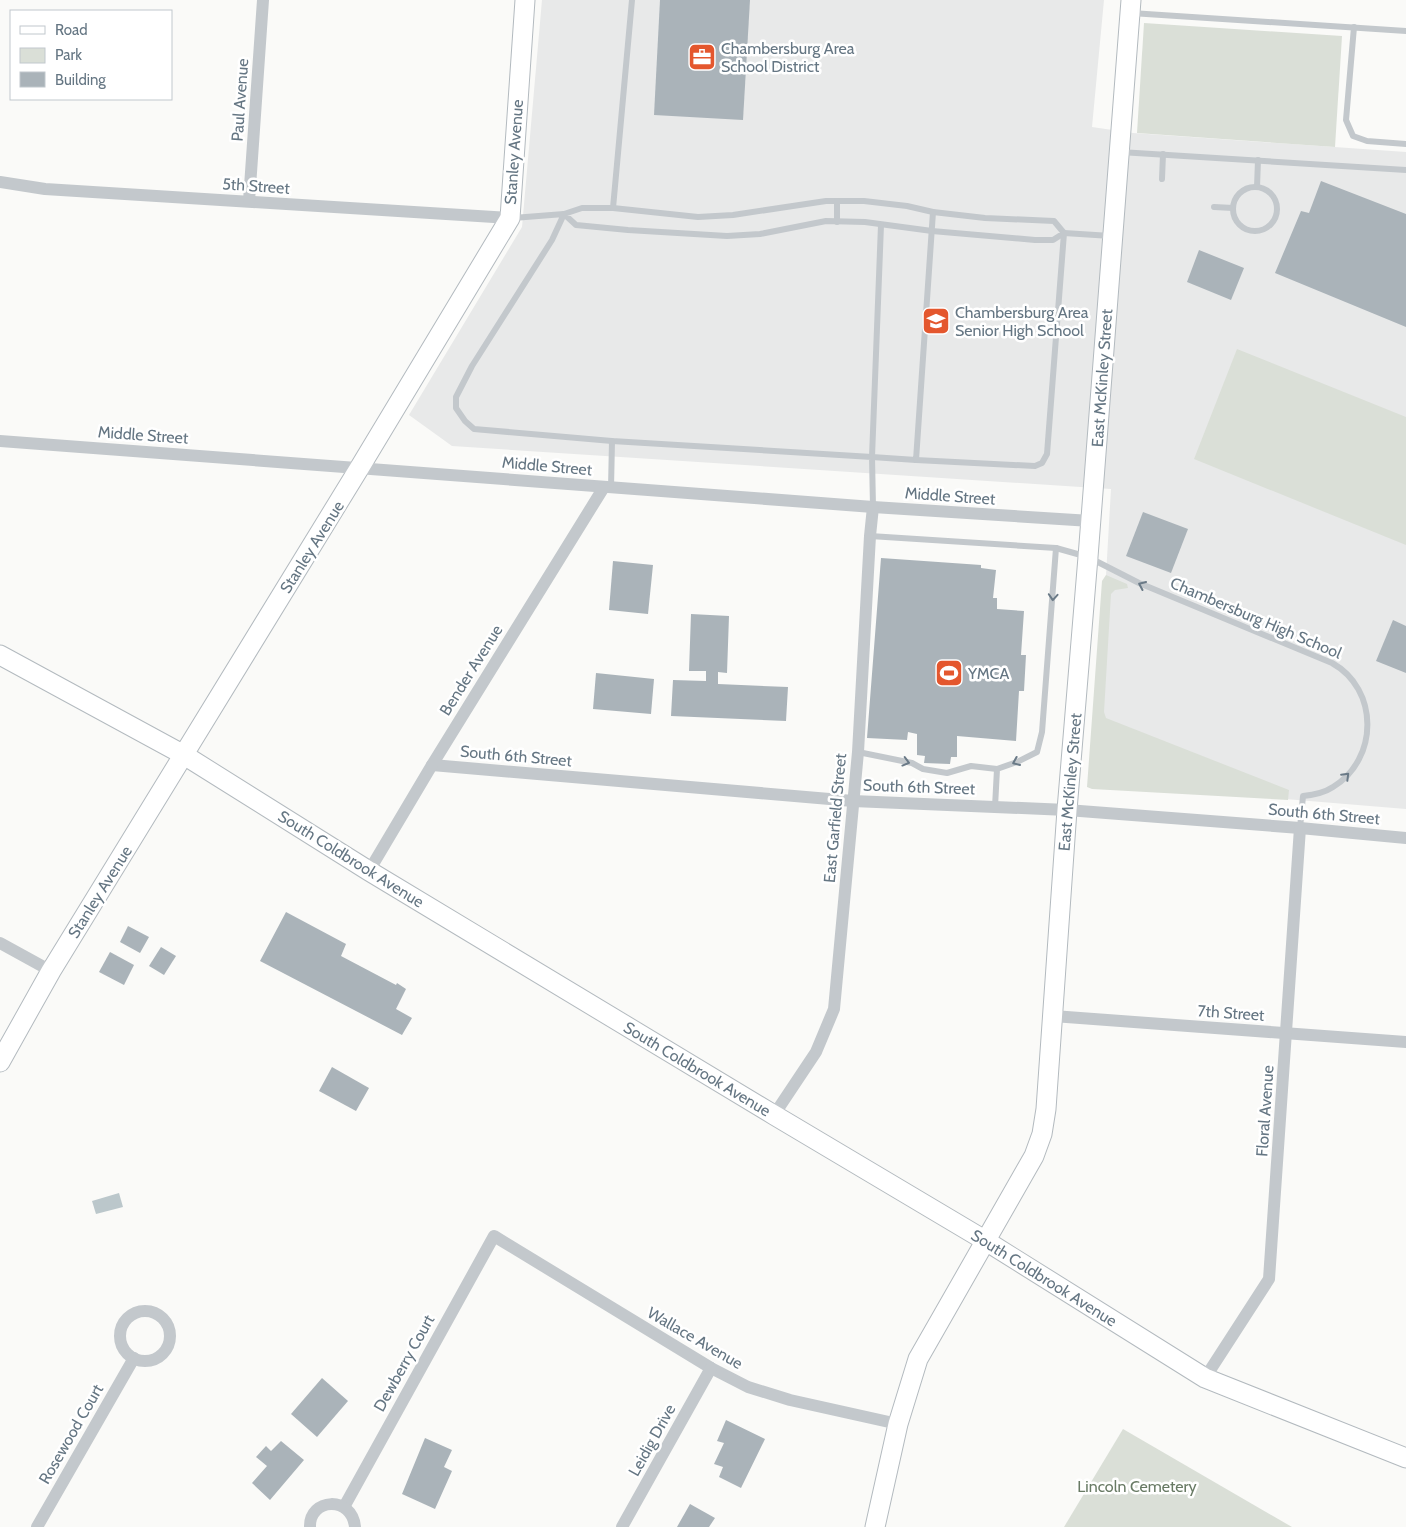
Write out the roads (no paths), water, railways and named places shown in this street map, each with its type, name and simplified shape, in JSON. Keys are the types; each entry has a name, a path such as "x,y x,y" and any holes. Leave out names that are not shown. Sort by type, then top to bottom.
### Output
{"street":[{"name":"Paul Avenue","path":"249,201 263,0"},
{"name":"Stanley Avenue","path":"0,1062 51,970 360,467 510,218 525,0"},
{"name":"East McKinley Street","path":"875,1527 898,1424 918,1359 1034,1156 1042,1134 1046,1109 1066,810 1091,521 1130,7"},
{"name":"5th Street","path":"0,182 45,189 510,218"},
{"name":"Middle Street","path":"0,440 873,507 1091,521"},
{"name":"Bender Avenue","path":"369,872 432,765 607,487"},
{"name":"East Garfield Street","path":"774,1115 816,1052 834,1009 858,752 873,507"},
{"name":"South Coldbrook Avenue","path":"0,655 184,755 369,872 986,1241 1205,1378 1406,1458"},
{"name":"South 6th Street","path":"432,765 853,801 1066,810 1406,838"},
{"name":"Floral Avenue","path":"1205,1378 1269,1279 1300,828"},
{"path":"0,943 51,970"},
{"name":"7th Street","path":"1053,1016 1406,1042"},
{"name":"Wallace Avenue","path":"494,1236 711,1368 748,1387 790,1400 898,1424"},
{"name":"Dewberry Court","path":"344,1507 494,1236"},
{"name":"Rosewood Court","path":"36,1527 134,1358"},
{"name":"Leidig Drive","path":"622,1527 711,1368"},
{"path":"310,1527 313,1515 318,1508 326,1504 344,1507 350,1512 355,1527"}],"lane":[{"path":"613,208 632,0"},
{"path":"1130,7 1406,31"},
{"path":"1354,27 1346,120 1353,136 1368,141 1406,144"},
{"path":"1119,152 1406,170"},
{"path":"1162,179 1163,154"},
{"path":"1257,187 1258,160"},
{"path":"1257,187 1266,190 1272,195 1275,201 1276,216 1267,227 1253,231 1240,226 1236,220 1233,208 1239,193 1245,189 1257,187"},
{"path":"510,218 564,214 582,208 613,208 716,216 837,201 907,206 933,212 985,218 1054,221 1064,233 1047,454 1042,463 1035,466 612,442 474,429 465,421 456,408 456,397 472,366 552,240 564,214"},
{"path":"837,201 837,222"},
{"path":"1214,207 1233,208"},
{"path":"916,460 933,212"},
{"path":"564,214 576,225 726,236 760,234 826,222 865,222 932,231 1035,240 1052,240 1064,233 1112,236"},
{"path":"873,507 872,457 881,225"},
{"path":"607,487 612,442"},
{"name":"Chambersburg High School","path":"870,536 1056,548 1088,558 1139,584 1343,668 1360,690 1365,704 1367,725 1364,748 1355,766 1345,778 1332,788 1317,794 1303,796 1300,828"},
{"path":"858,752 912,763 923,770 947,773 970,766 997,769 1037,752 1042,732 1056,548"},
{"path":"995,807 997,769"}],"place":[{"name":"Chambersburg Area School District","path":"702,57"},
{"name":"Chambersburg Area Senior High School","path":"936,321"},
{"name":"YMCA","path":"949,673"}],"park label":[{"name":"Lincoln Cemetery","path":"1137,1486"}]}
